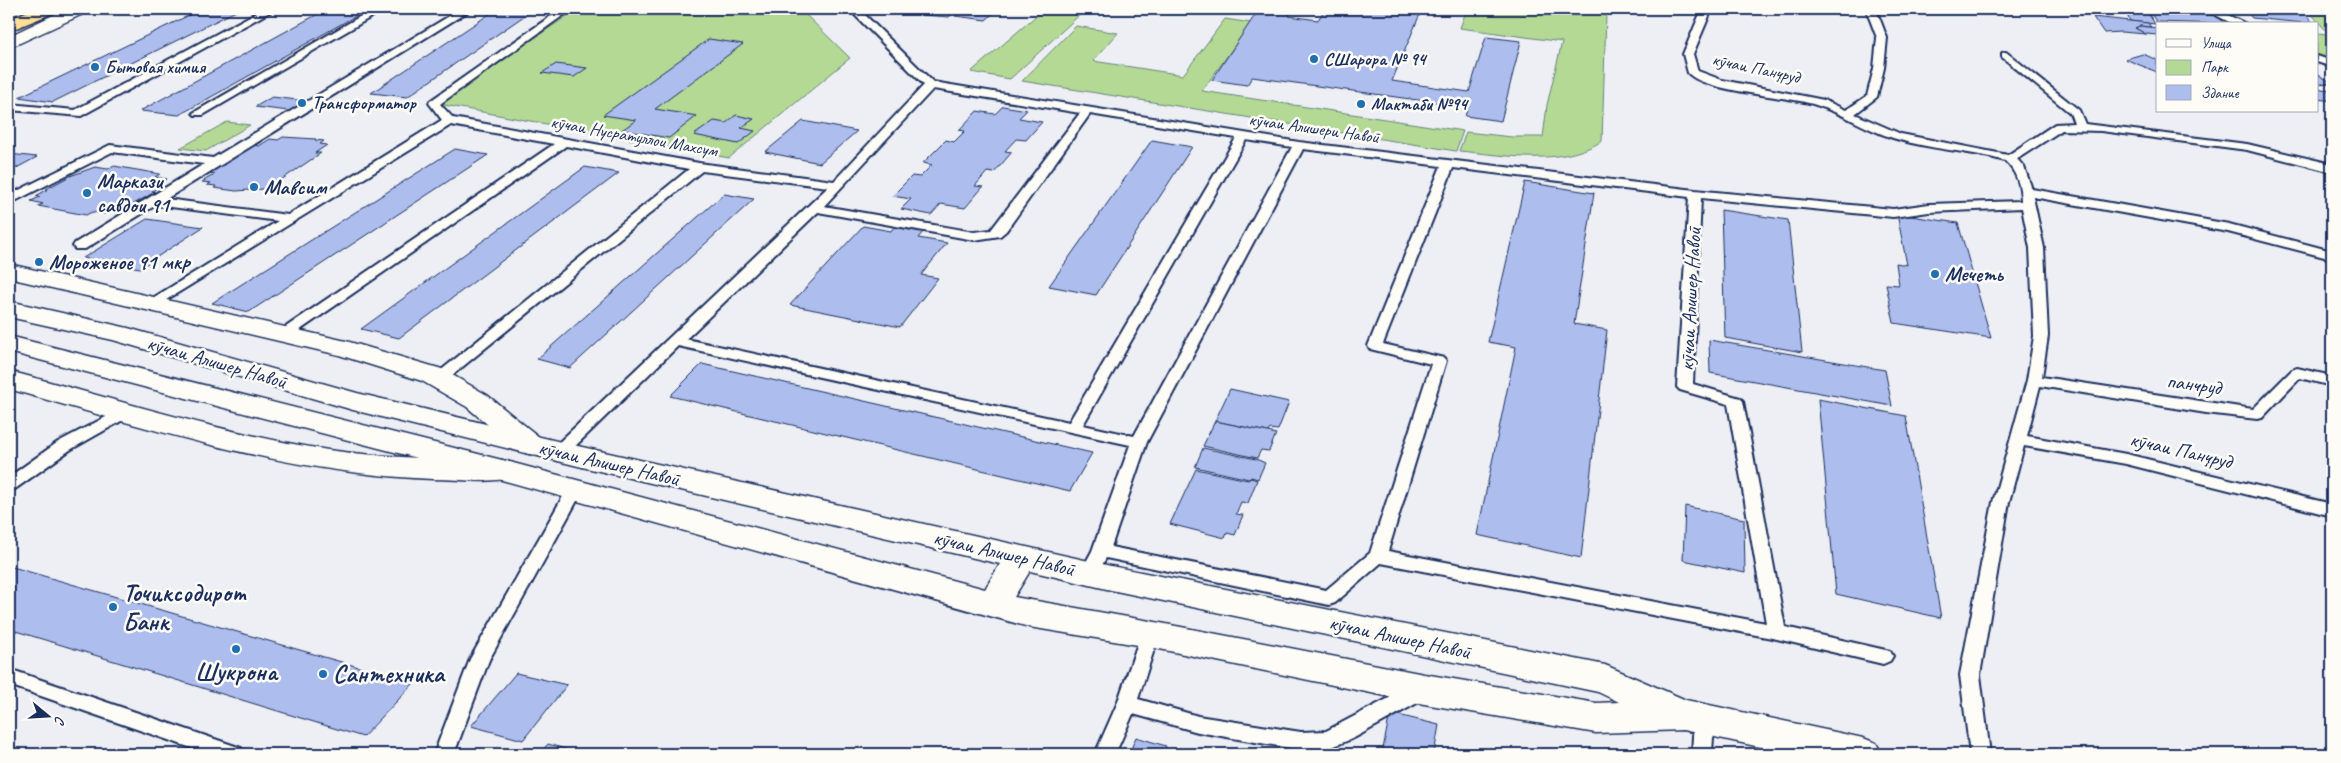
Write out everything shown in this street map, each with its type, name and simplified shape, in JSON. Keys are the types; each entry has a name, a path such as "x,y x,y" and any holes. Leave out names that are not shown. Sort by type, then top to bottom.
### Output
{"highway":[{"path":"9,26 47,9"},
{"path":"26,18 54,9"}],"street":[{"path":"9,43 79,9"},
{"path":"9,270 346,349 432,375 477,401 529,444"},
{"name":"кӯчаи Алишер Навоӣ","path":"9,309 120,334 352,401 559,452 1022,557 1095,562 1605,679 1693,717"},
{"name":"кӯчаи Алишер Навоӣ","path":"9,344 502,470 1029,614 1150,634 1424,689 1596,718 1693,717"},
{"path":"9,380 250,444 307,456 408,468 502,470"},
{"path":"992,605 1022,557"},
{"path":"1693,717 1863,754"}],"lane":[{"path":"9,107 77,114 270,9"},
{"path":"199,113 380,9"},
{"path":"80,246 467,9"},
{"path":"153,304 449,121 434,102 566,9"},
{"path":"559,452 815,208 930,86 854,9"},
{"name":"кӯчаи Панҷруд","path":"1707,9 1688,54 1693,73 1703,78 1820,102 1877,129 1920,142 1993,154 2009,159"},
{"path":"1847,115 1872,97 1879,68 1882,38 1871,9"},
{"path":"2209,9 2237,22"},
{"path":"2006,55 2075,112 2081,127"},
{"path":"2318,59 2332,64"},
{"name":"кӯчаи Алишери Навоӣ","path":"930,86 1298,145 1694,194 1893,213 2027,198"},
{"path":"815,208 974,236 995,233 1001,228 1087,111"},
{"name":"кӯчаи Нусратуллои Махсум","path":"449,121 699,167 837,186"},
{"path":"1980,754 1970,675 2001,502 2034,380 2040,326 2037,248 2027,198 2018,167 2009,159 2039,141 2059,126 2101,128 2247,147 2332,168"},
{"path":"1073,428 1243,136"},
{"path":"285,334 564,142"},
{"path":"1095,562 1139,442 1298,145"},
{"path":"9,200 110,148 215,162"},
{"path":"1448,164 1374,346 1439,361 1378,556 1776,632 1883,656"},
{"path":"438,380 699,167"},
{"name":"кӯчаи Алишер Навоӣ","path":"1694,194 1685,387 1735,401 1776,632"},
{"path":"2027,198 2097,203 2228,228 2332,255"},
{"path":"154,201 290,219"},
{"path":"674,341 1139,442"},
{"name":"панчруд","path":"2034,380 2206,408 2257,414 2297,373 2332,380"},
{"path":"9,486 64,446 125,412"},
{"name":"кӯчаи Панҷруд","path":"2018,440 2126,459 2332,510"},
{"name":"кӯчаи Алишер Навоӣ","path":"444,754 480,659 524,576 575,490"},
{"name":"кӯчаи Алишер Навоӣ","path":"1095,562 1329,598 1378,556"},
{"path":"1105,754 1127,704 1150,634"},
{"path":"9,677 234,754"},
{"path":"1127,704 1198,724 1301,741 1327,740 1347,732 1424,689"},
{"path":"1693,717 1702,754"}],"green space":[{"path":"577,9 760,9 804,13 850,58 729,158 439,104"},
{"path":"1044,9 1086,9 1010,79 971,72"},
{"path":"1467,9 1487,11 1488,9 1523,9 1571,15 1572,10 1606,15 1602,141 1586,149 1551,157 1459,151 1466,132 1512,137 1543,137 1547,105 1562,42 1460,28"},
{"path":"2307,9 2332,9 2332,62 2318,56 2318,33 2329,34"},
{"path":"1225,19 1251,23 1202,91 1463,131 1456,151 1022,81 1076,26 1118,33 1093,61 1183,75"},
{"path":"227,122 250,125 206,151 180,148"}],"building":[{"path":"202,9 240,9 53,102 19,97"},
{"path":"327,9 368,9 179,115 140,111"},
{"path":"497,9 534,9 407,97 371,93"},
{"path":"903,9 958,9 949,17 898,13"},
{"path":"963,9 998,9 986,20 955,16"},
{"name":"СШарора № 94","path":"1259,9 1291,11 1289,16 1318,20 1325,9 1422,9 1392,81 1469,92 1486,37 1521,41 1501,121 1465,116 1468,107 1252,77 1247,85 1212,80"},
{"path":"2124,9 2146,10 2155,24 2130,21"},
{"path":"2147,9 2218,16 2223,22 2157,22"},
{"path":"2180,9 2204,9 2215,15 2185,11"},
{"path":"2244,9 2301,9 2312,22 2293,22 2252,18"},
{"path":"2093,17 2148,23 2151,27 2140,26 2135,28 2146,34 2104,33"},
{"path":"2140,26 2156,28 2156,35 2146,34 2135,28"},
{"path":"709,39 743,44 655,109 697,116 669,138 622,130 636,120 603,115"},
{"path":"2143,54 2156,60 2156,72 2125,59"},
{"path":"556,64 587,68 574,77 542,73"},
{"path":"2318,75 2332,83 2318,84"},
{"path":"2318,85 2321,89 2332,90 2332,101 2318,99"},
{"path":"272,97 306,101 289,111 255,107"},
{"path":"1003,106 1027,110 1019,118 1042,122 1026,140 1016,139 1005,151 1012,152 994,173 987,172 975,186 983,187 965,208 941,204 931,215 901,209 911,199 892,196 912,176 920,177 932,165 923,163 946,140 954,142 965,131 959,130 977,111 995,114"},
{"path":"736,115 754,119 741,128 755,131 738,144 694,135 714,121 726,123"},
{"path":"803,121 857,131 820,163 765,152"},
{"path":"283,137 316,139 324,141 320,144 327,145 315,153 321,153 278,182 274,181 263,189 236,191 214,188 216,186 207,185 211,183 202,182 215,174 210,173 254,145 259,146 270,139 278,140"},
{"path":"1152,140 1192,147 1096,295 1049,286"},
{"path":"455,149 488,155 249,312 212,303"},
{"path":"9,154 37,157 9,172"},
{"path":"114,166 160,174 155,177 167,179 157,184 163,185 152,191 155,192 132,205 119,210 113,209 105,214 92,212 86,215 38,206 43,204 31,201 40,197 36,196 48,189 46,189 70,176 95,167 108,169"},
{"path":"585,167 619,173 399,338 361,329"},
{"path":"1525,182 1594,193 1574,324 1607,330 1581,558 1477,535 1516,347 1488,342"},
{"path":"724,194 754,199 570,368 537,359"},
{"path":"1721,210 1788,220 1802,352 1725,338"},
{"name":"Мечеть","path":"1897,214 1958,223 1991,338 1894,323 1886,284 1899,285 1896,263 1907,265"},
{"path":"147,219 203,227 140,268 83,258"},
{"path":"863,226 891,231 894,227 923,232 918,238 947,243 921,275 938,278 900,327 790,305"},
{"path":"1709,340 1885,370 1892,406 1710,373"},
{"path":"702,364 1092,453 1070,491 670,396"},
{"path":"1230,389 1289,402 1278,430 1270,429 1268,432 1215,421"},
{"path":"1818,399 1906,416 1941,618 1836,594"},
{"path":"1215,421 1276,434 1269,451 1261,450 1257,458 1203,446"},
{"path":"1203,448 1256,459 1265,463 1258,479 1251,477 1249,479 1195,467"},
{"path":"1196,469 1248,480 1251,478 1257,480 1248,503 1241,502 1236,514 1243,515 1235,535 1227,533 1225,538 1170,524"},
{"path":"1685,506 1744,519 1745,573 1683,560"},
{"path":"9,566 414,683 363,737 9,629"},
{"path":"516,673 567,685 523,740 471,726"},
{"path":"1390,713 1439,725 1434,754 1382,754"},
{"path":"1136,737 1166,746 1163,754 1129,754"},
{"path":"548,744 583,754 539,754"}],"place":[{"name":"СШарора № 94","path":"1314,59"},
{"name":"Бытовая химия","path":"95,67"},
{"name":"Трансформатор","path":"302,103"},
{"name":"Мактаби №94","path":"1361,104"},
{"name":"Мавсим","path":"254,187"},
{"name":"Маркази савдои 91","path":"87,193"},
{"name":"Мороженое 91 мкр","path":"39,262"},
{"name":"Мечеть","path":"1935,274"},
{"name":"Точиксодирот Банк","path":"113,607"},
{"name":"Шукрона","path":"236,649"},
{"name":"Сантехника","path":"323,674"}]}
